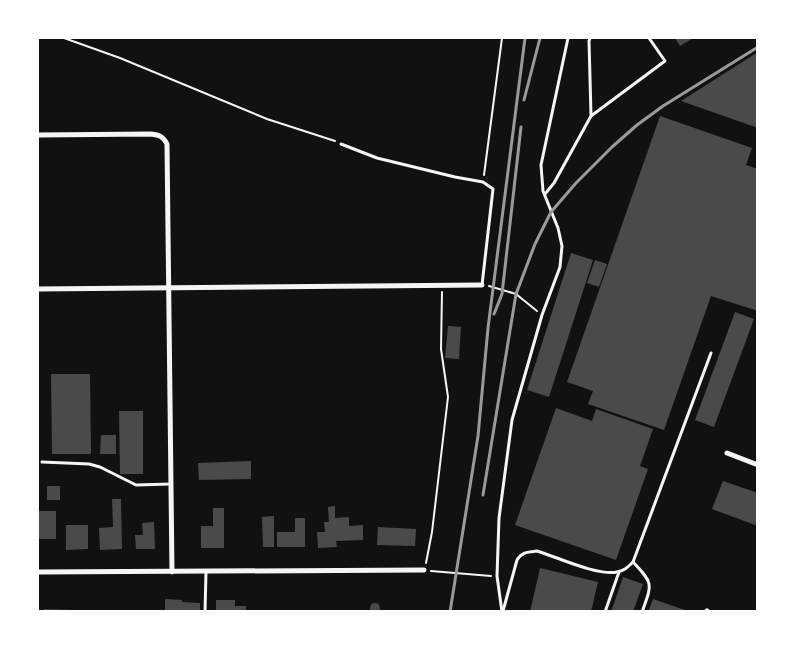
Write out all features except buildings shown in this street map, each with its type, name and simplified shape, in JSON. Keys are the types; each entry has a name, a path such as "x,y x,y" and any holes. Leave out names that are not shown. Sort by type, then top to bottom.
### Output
{"street":[{"path":"38,135 150,134 159,135 164,138 167,154 172,572"},
{"path":"38,289 482,285"},
{"path":"727,453 758,465"},
{"path":"38,572 424,570"}],"lane":[{"path":"503,612 497,576 499,518 512,420 542,315 560,267 562,246 558,228 541,179 542,165 568,38"},
{"path":"590,38 591,116"},
{"path":"545,195 554,183 591,116 665,61 650,38"},
{"path":"341,144 377,158 483,182 492,189 482,285"},
{"path":"503,612 517,560 525,552 536,551 606,573 619,572 633,562 711,354"},
{"path":"42,462 89,464 136,485 172,484"},
{"path":"633,562 650,582 650,589 642,612"},
{"path":"205,612 206,572"},
{"path":"605,612 619,572"}],"path":[{"path":"64,38 120,58 267,119 341,144"},
{"path":"483,182 502,38"},
{"path":"442,284 442,349 448,397 432,532 424,570 497,576"},
{"path":"482,285 493,286 516,294 542,315"}],"railway":[{"path":"450,612 478,436 488,328 525,38"},
{"path":"524,100 540,38"},
{"path":"483,495 516,294 535,244 551,212 576,183 637,125 663,106 758,47"},
{"path":"494,314 502,294 521,127"}]}
